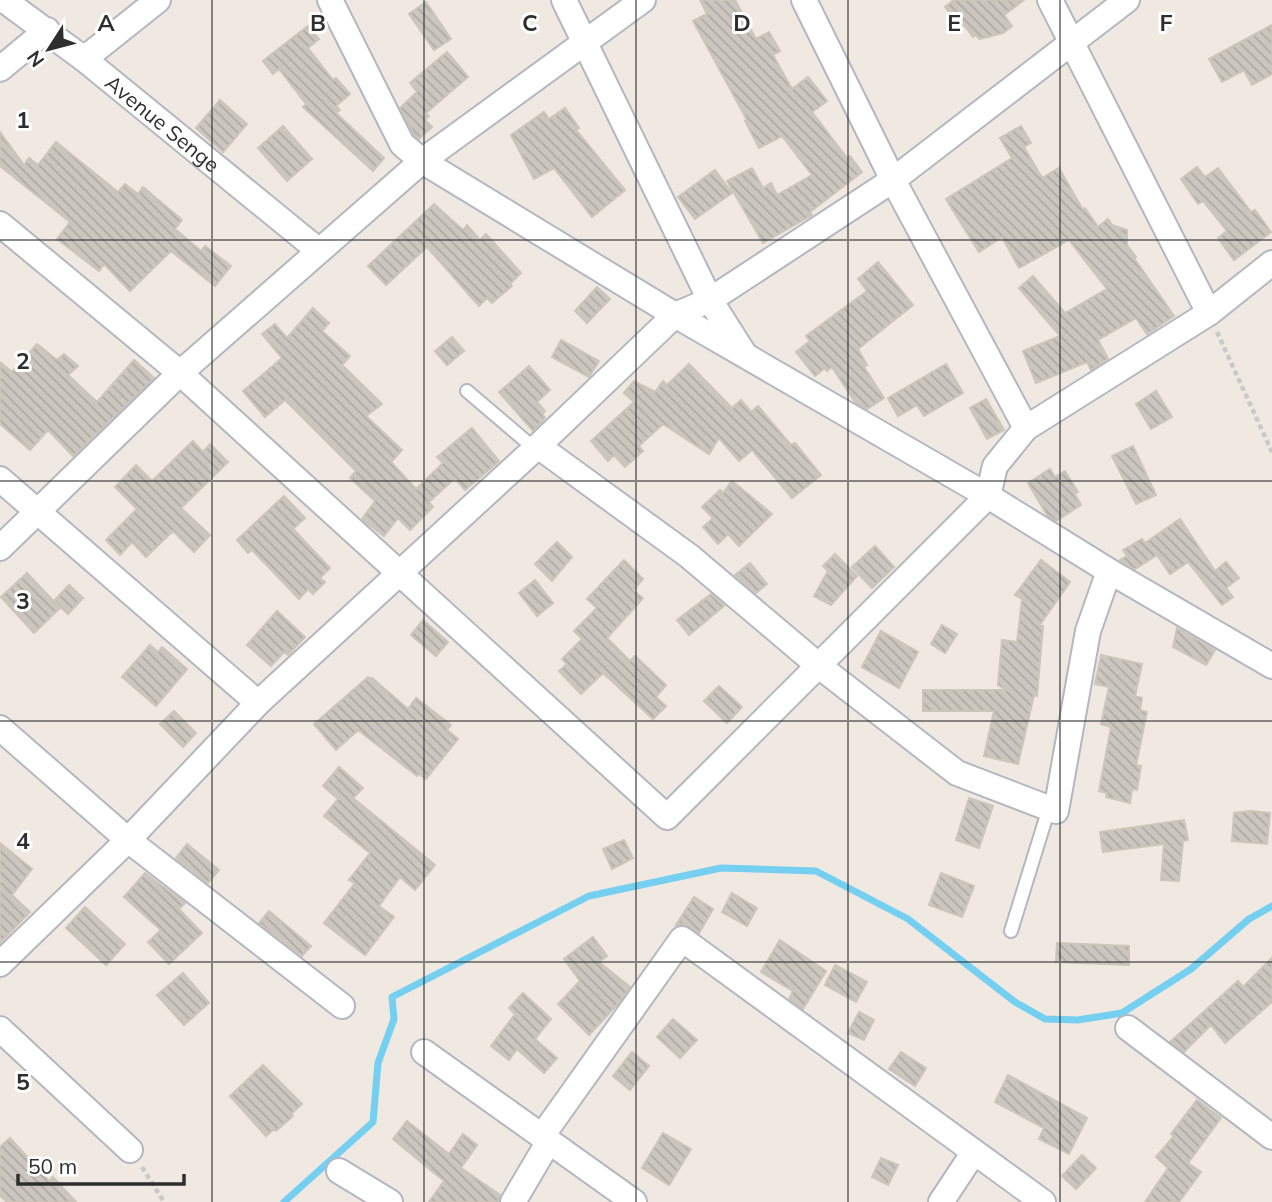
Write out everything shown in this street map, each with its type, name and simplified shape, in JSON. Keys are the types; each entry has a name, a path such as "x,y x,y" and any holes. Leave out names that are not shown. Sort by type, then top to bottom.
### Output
{"street":[{"name":"Avenue Senge","path":"4,0 84,59 318,250"},
{"path":"84,59 158,0"},
{"path":"330,0 402,144 422,162 675,316 988,495 1109,571 1272,666"},
{"path":"564,0 710,300 746,356"},
{"path":"0,548 180,373 318,250 422,162 643,0"},
{"path":"804,0 893,180 1026,428"},
{"path":"1050,0 1209,313"},
{"path":"0,964 128,840 258,703 675,316 710,300 893,180 1128,0"},
{"path":"0,69 47,30"},
{"path":"0,224 180,373 667,817 988,495 995,466 1026,428 1209,313 1272,264"},
{"path":"536,447 689,556 819,666 957,773 1056,811 1088,631 1109,571"},
{"path":"0,479 258,703"},
{"path":"0,728 128,840 342,1006"},
{"path":"513,1202 546,1138 682,939 1043,1202"},
{"path":"1128,1028 1272,1138"},
{"path":"0,1029 131,1150"},
{"path":"424,1052 634,1202"},
{"path":"941,1202 974,1152"},
{"path":"339,1171 390,1202"}],"lane":[{"path":"467,391 536,447"},
{"path":"1011,931 1049,808"}],"path":[{"path":"1209,313 1272,452"},
{"path":"131,1150 164,1202"}],"building":[{"path":"700,0 735,0 756,39 769,32 780,51 773,55 792,89 808,77 827,101 812,112 847,158 850,156 862,172 810,212 812,215 763,243 727,181 752,168 763,188 771,183 777,195 812,175 782,136 759,148 745,121 747,120 693,21 707,14"},
{"path":"954,0 1024,0 1004,15 1012,26 1003,33 979,39 976,35 973,37 964,25 960,27 945,7"},
{"path":"426,2 451,39 434,50 409,14"},
{"path":"1272,25 1272,74 1252,85 1244,70 1222,82 1209,59"},
{"path":"308,26 319,39 308,48 333,80 336,78 350,94 336,106 340,110 336,113 384,158 373,171 303,107 306,104 279,69 273,74 263,61"},
{"path":"447,52 468,77 426,113 429,116 425,120 432,127 419,139 414,135 400,108 417,92 410,83"},
{"path":"220,100 247,124 223,152 196,128"},
{"path":"565,108 579,128 576,130 625,190 592,217 554,168 534,179 511,135 544,112 549,119"},
{"path":"283,126 312,159 287,181 258,148"},
{"path":"1021,126 1031,143 1024,147 1042,178 1059,168 1083,210 1085,208 1098,227 1108,219 1112,225 1127,230 1127,245 1136,257 1134,258 1174,316 1147,334 1136,318 1098,340 1108,359 1091,370 1087,362 1036,383 1023,351 1060,336 1019,288 1033,276 1065,313 1107,289 1069,240 1019,268 1002,237 979,252 946,199 1012,158 1000,138"},
{"path":"0,132 24,165 29,158 38,165 56,142 118,192 125,184 138,194 143,187 182,220 175,229 201,251 205,246 231,266 215,286 171,251 130,291 104,264 99,271 57,239 70,222 0,166"},
{"path":"1197,167 1205,177 1218,168 1251,212 1255,210 1271,232 1234,260 1218,238 1227,231 1203,201 1198,204 1181,179"},
{"path":"715,170 732,193 695,219 678,197"},
{"path":"434,204 463,230 467,225 480,240 486,234 521,273 510,284 512,286 492,303 487,298 479,306 427,247 386,285 368,266"},
{"path":"878,262 913,305 858,349 867,365 864,367 884,398 867,409 855,402 832,367 827,371 825,368 815,376 796,352 810,341 806,336 867,291 858,279"},
{"path":"597,287 610,299 587,323 575,311"},
{"path":"313,308 329,323 322,331 350,356 342,365 382,404 366,416 402,450 391,462 416,489 443,463 437,457 472,428 499,461 465,490 455,478 429,502 433,507 410,530 398,518 384,536 364,521 362,519 375,501 350,478 356,471 285,400 265,417 243,391 282,358 262,334 275,324 287,338"},
{"path":"452,337 464,351 447,365 435,351"},
{"path":"561,340 599,361 589,377 552,357"},
{"path":"37,344 57,360 64,354 78,366 68,375 97,402 134,360 154,378 73,456 48,430 30,450 0,424 0,362 12,372"},
{"path":"689,364 732,408 741,400 751,412 758,406 791,445 795,443 821,475 792,498 752,450 739,461 719,438 709,454 663,424 639,446 643,451 625,467 614,455 608,461 591,441 634,402 624,393 634,381 655,392 663,381 667,385"},
{"path":"946,364 963,393 924,416 917,405 898,416 888,398"},
{"path":"529,366 550,390 537,402 545,411 542,414 545,418 533,431 499,392"},
{"path":"1156,391 1172,417 1151,429 1136,404"},
{"path":"986,399 1004,430 987,439 970,408"},
{"path":"193,441 203,452 210,444 228,462 181,508 210,535 194,552 173,531 146,557 132,542 120,555 106,540 137,509 115,487 136,465 152,481"},
{"path":"1133,446 1156,495 1136,504 1112,456"},
{"path":"1050,469 1055,477 1065,471 1078,492 1074,493 1081,505 1056,521 1047,515 1028,483"},
{"path":"732,481 772,514 739,546 728,534 718,544 703,527 713,518 702,507 720,490 723,493"},
{"path":"284,496 305,518 293,529 330,568 320,578 325,582 313,594 308,589 299,599 252,550 248,553 237,540"},
{"path":"1180,519 1215,571 1226,562 1239,578 1226,588 1233,597 1222,605 1188,562 1170,574 1157,555 1135,569 1120,560 1127,556 1123,550 1142,539 1145,543"},
{"path":"557,542 572,557 552,581 535,564"},
{"path":"875,546 894,567 872,588 852,567"},
{"path":"835,554 857,576 831,605 814,596 828,571 823,566"},
{"path":"624,560 643,579 633,590 643,598 607,638 630,661 635,656 666,685 656,697 666,706 653,719 603,673 581,694 559,671 567,664 562,659 582,639 574,631 597,608 587,599"},
{"path":"1041,560 1070,582 1039,626 1043,626 1037,696 1034,695 1018,764 984,756 994,711 923,711 923,690 1006,690 998,685 1002,640 1017,642 1022,599 1015,595"},
{"path":"750,563 767,584 756,593 735,575"},
{"path":"27,573 60,608 34,633 1,597"},
{"path":"535,580 553,603 537,616 519,593"},
{"path":"69,585 83,598 68,614 54,601"},
{"path":"711,594 724,606 689,635 677,620"},
{"path":"277,611 305,637 288,655 284,652 271,666 247,645"},
{"path":"423,620 448,642 436,656 411,635"},
{"path":"942,625 957,634 945,653 931,644"},
{"path":"1177,628 1215,650 1206,665 1173,647"},
{"path":"881,631 918,652 899,688 862,667"},
{"path":"150,645 158,652 162,647 187,669 156,706 122,677"},
{"path":"1101,655 1142,664 1135,696 1142,698 1140,710 1147,712 1136,765 1141,766 1137,790 1132,789 1130,803 1106,797 1107,793 1099,791 1111,727 1101,724 1109,687 1095,684"},
{"path":"368,677 408,709 416,698 451,725 447,730 458,739 426,779 419,774 417,776 358,730 336,750 314,724"},
{"path":"719,686 742,707 727,723 704,701"},
{"path":"174,711 196,733 183,747 160,724"},
{"path":"339,767 363,788 353,798 435,865 415,890 400,877 379,906 394,917 365,955 324,923 355,883 349,880 370,853 324,816 338,799 323,786"},
{"path":"969,798 993,806 979,848 956,840"},
{"path":"1234,813 1270,813 1267,844 1232,841"},
{"path":"1184,820 1188,840 1183,841 1179,881 1161,880 1164,844 1103,852 1100,832"},
{"path":"624,840 633,858 612,869 603,849"},
{"path":"0,843 32,869 12,895 30,912 0,943"},
{"path":"187,844 219,870 208,883 176,858"},
{"path":"145,873 185,903 179,909 202,933 169,964 148,942 161,930 124,897"},
{"path":"941,873 974,886 962,917 929,905"},
{"path":"732,893 757,908 747,926 722,912"},
{"path":"694,897 713,909 699,933 684,924 676,925"},
{"path":"85,907 125,944 106,965 66,928"},
{"path":"269,911 311,946 302,956 259,923"},
{"path":"593,937 607,956 599,962 630,987 589,1035 558,1004 580,981 564,959"},
{"path":"780,940 826,971 803,1009 789,999 793,991 761,972"},
{"path":"1057,943 1129,946 1129,965 1056,962"},
{"path":"1272,958 1272,1002 1225,1043 1211,1025 1184,1052 1170,1042 1238,981 1243,987"},
{"path":"835,965 867,982 856,1002 825,985"},
{"path":"183,973 209,1003 184,1025 157,995"},
{"path":"523,993 551,1019 535,1039 557,1058 544,1073 517,1049 509,1060 491,1046 515,1014 509,1008"},
{"path":"859,1012 874,1020 864,1040 848,1033"},
{"path":"673,1019 697,1040 680,1058 657,1037"},
{"path":"632,1052 649,1066 630,1090 613,1076"},
{"path":"901,1052 926,1068 915,1086 889,1069"},
{"path":"263,1065 302,1104 291,1114 293,1116 266,1136 230,1096"},
{"path":"1008,1075 1087,1118 1069,1154 1039,1139 1044,1128 995,1102"},
{"path":"1197,1100 1221,1118 1188,1163 1201,1172 1179,1202 1145,1202 1168,1168 1156,1157 1174,1136 1171,1134"},
{"path":"407,1121 449,1154 463,1134 477,1145 461,1168 500,1195 498,1202 429,1202 444,1181 393,1139"},
{"path":"663,1133 691,1149 669,1185 642,1168"},
{"path":"10,1138 49,1181 53,1177 76,1202 7,1202 0,1196 0,1147"},
{"path":"1082,1155 1096,1168 1076,1189 1062,1176"},
{"path":"881,1158 898,1165 888,1185 872,1177"}],"waterway":[{"path":"284,1202 373,1122 378,1063 394,1019 392,997 589,896 721,868 816,871 908,919 1015,1002 1045,1019 1078,1020 1122,1013 1191,969 1249,919 1272,906"}]}
